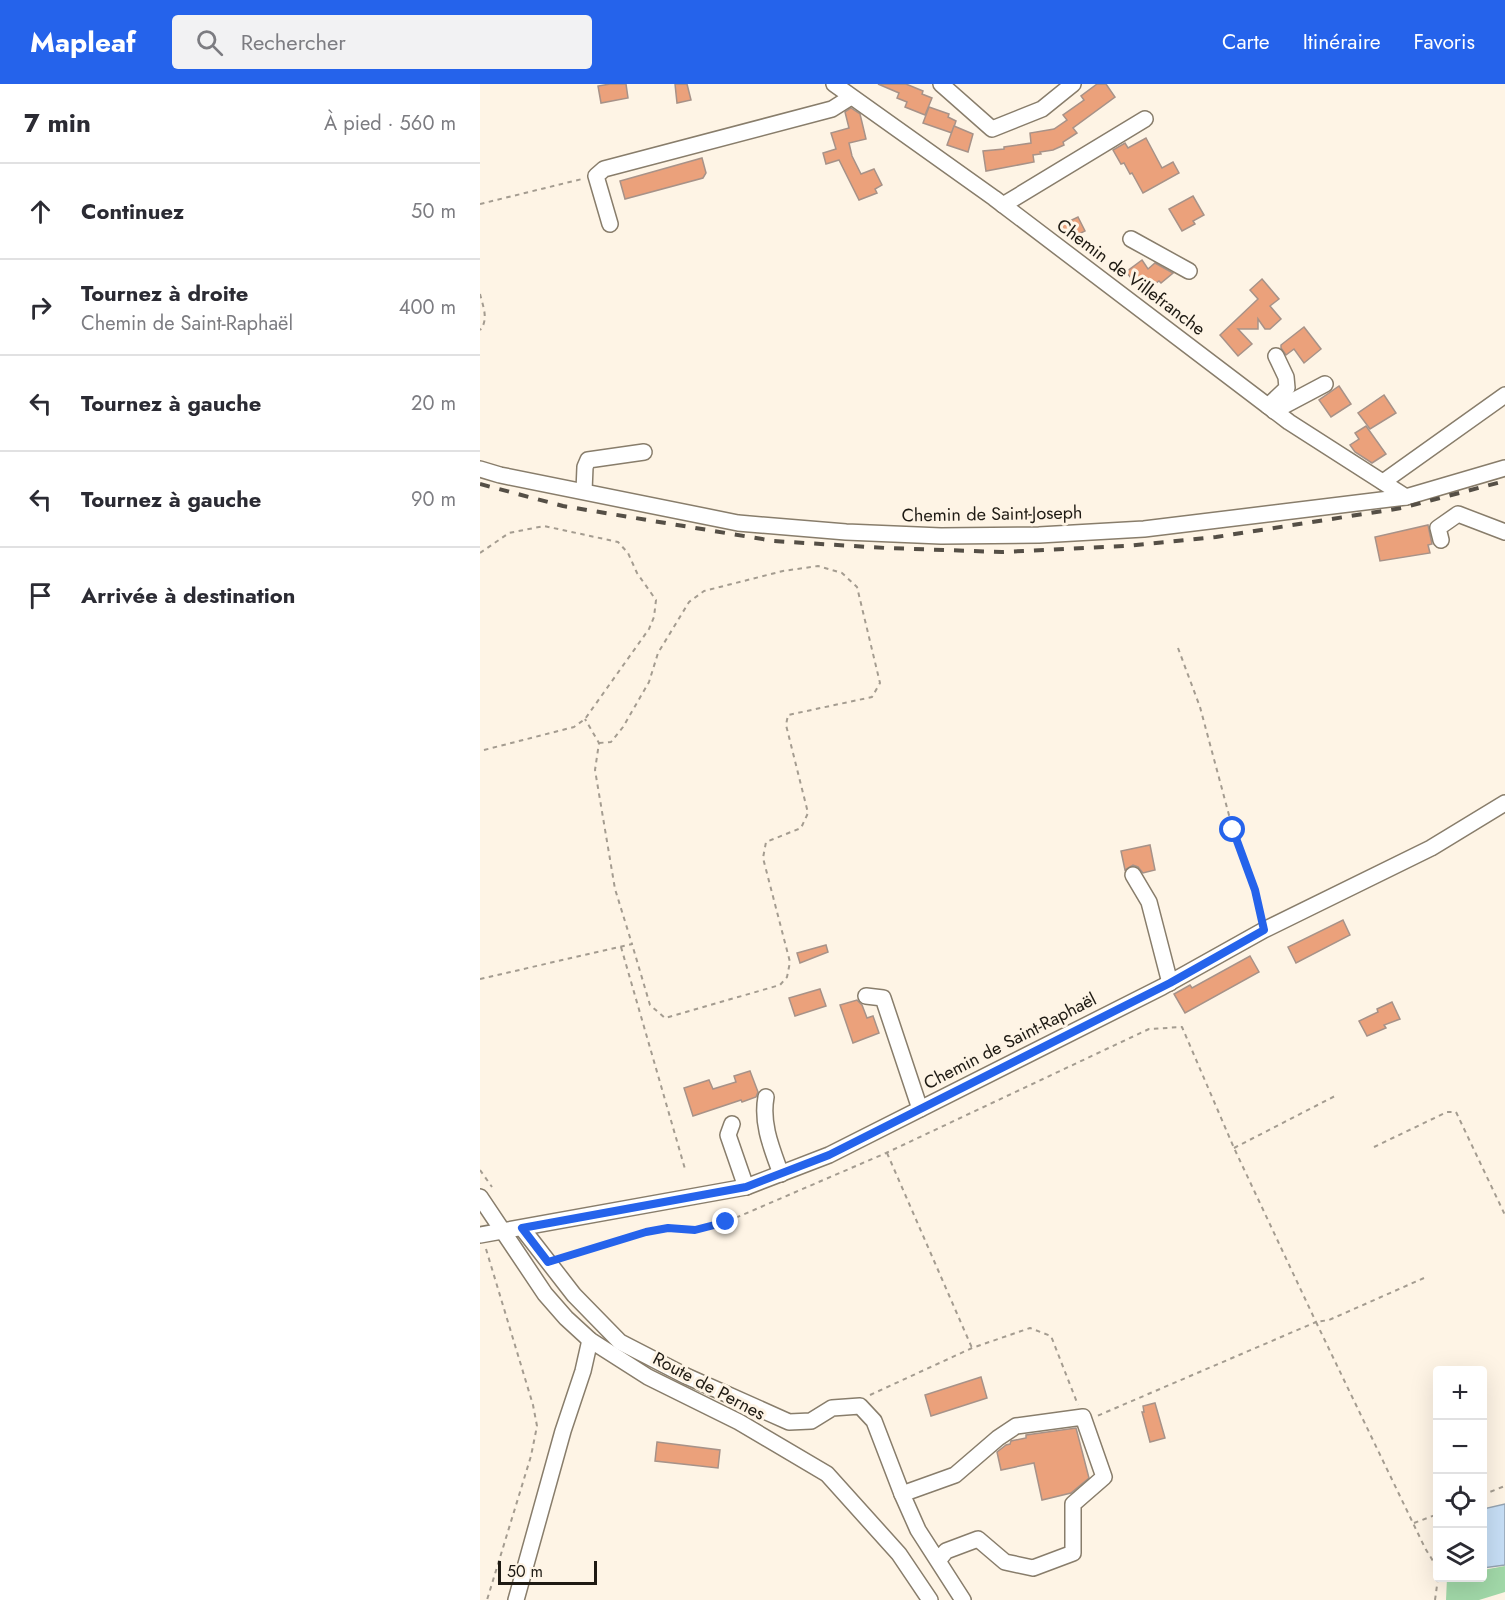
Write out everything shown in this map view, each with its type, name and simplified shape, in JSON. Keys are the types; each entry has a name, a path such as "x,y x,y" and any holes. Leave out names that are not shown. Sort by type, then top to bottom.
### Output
{"street":[{"name":"Chemin de Villefranche","path":"834,84 1003,205 1271,408 1406,497"},
{"path":"942,84 992,129 1042,109 1073,84"},
{"path":"610,224 596,176 604,169 832,109 851,97"},
{"path":"1003,205 1145,119"},
{"path":"1131,239 1189,271"},
{"path":"1271,408 1287,388 1286,377 1276,356"},
{"path":"1271,408 1325,384"},
{"path":"1383,482 1505,394"},
{"path":"584,491 585,467 588,460 644,452"},
{"name":"Chemin de Saint-Joseph","path":"480,469 738,523 846,532 941,536 1039,535 1144,529 1406,497 1505,468"},
{"path":"1441,540 1438,528 1458,514 1505,532"},
{"name":"Chemin de Saint-Raphaël","path":"481,1234 746,1187 829,1155 1170,983 1264,930 1431,848 1505,803"},
{"path":"1132,875 1149,902 1170,983"},
{"path":"866,996 883,998 920,1109"},
{"path":"766,1097 764,1113 770,1143 781,1174"},
{"path":"732,1124 728,1135 746,1187"},
{"name":"Route de Pernes","path":"480,1197 545,1294 590,1340 648,1377 739,1422 827,1474 899,1554 930,1600"},
{"path":"522,1228 574,1295 620,1342 686,1376 789,1422 811,1421 832,1408 860,1406 874,1421 918,1530 963,1600"},
{"path":"516,1600 590,1340"},
{"path":"902,1494 955,1475 998,1437 1016,1426 1083,1417 1104,1477 1073,1504 1073,1553 1033,1568 1005,1562 978,1539 946,1551 938,1561"}],"path":[{"path":"480,204 596,176"},
{"path":"480,294 485,314 484,326 480,330"},
{"path":"480,553 509,533 544,526 618,542 628,553 637,573 656,600 654,617 649,629 585,719 574,727 480,751"},
{"path":"585,719 598,743 595,770 615,889 650,1005 665,1018 780,985 788,977 790,962 763,858 766,842 801,828 808,813 786,725 788,716 872,697 880,683 857,587 842,573 818,566 783,571 704,591 689,602 658,652 649,682 623,727 611,742 598,743"},
{"path":"1178,648 1200,707 1233,830 1255,890 1264,930"},
{"path":"480,979 632,944"},
{"path":"621,946 685,1169"},
{"path":"548,1262 646,1232 668,1228 695,1230 726,1222 886,1153 1149,1029 1182,1027 1234,1148 1433,1562"},
{"path":"1234,1148 1335,1096"},
{"path":"1374,1148 1447,1112 1456,1112 1505,1215"},
{"path":"886,1153 972,1348"},
{"path":"481,1234 533,1405 537,1426 531,1456 486,1600"},
{"path":"860,1406 872,1393 972,1348 1030,1328 1051,1336 1083,1417 1100,1416 1316,1322 1329,1320 1424,1278"},
{"path":"1487,1493 1505,1486"},
{"path":"1414,1523 1433,1516"},
{"path":"1435,1600 1437,1582"}],"green space":[{"path":"1505,1566 1505,1592 1479,1600 1446,1600 1447,1582 1487,1582 1487,1569"}],"water":[{"path":"1505,1504 1505,1565 1487,1567 1487,1508"}],"building":[{"path":"626,84 628,98 601,103 598,86"},
{"path":"675,84 687,84 691,100 677,103"},
{"path":"878,84 906,84 923,91 922,94 932,98 925,115 905,107 907,102 897,98 899,93"},
{"path":"1097,84 1106,84 1115,97 1073,128 1077,133 1063,142 1064,145 1033,155 1034,162 986,171 983,151 1031,143 1030,133 1054,129 1067,120 1063,115 1084,100 1081,96"},
{"path":"929,107 949,114 948,117 956,121 952,133 923,123"},
{"path":"851,108 860,114 866,139 849,143 852,156 861,174 874,169 882,185 875,189 877,193 859,200 839,160 826,164 823,153 836,149 831,133 849,128 845,112"},
{"path":"954,126 973,134 968,152 947,145"},
{"path":"1146,138 1162,168 1173,162 1179,173 1143,193 1132,173 1130,174 1124,163 1121,164 1113,150 1125,143 1128,148"},
{"path":"702,158 706,173 703,178 625,199 620,181"},
{"path":"1193,196 1204,215 1193,221 1195,224 1182,231 1169,209"},
{"path":"1078,217 1085,231 1069,239 1061,225"},
{"path":"1142,260 1148,269 1155,263 1173,273 1161,283 1159,281 1152,286 1150,283 1141,290 1126,272"},
{"path":"1262,279 1279,299 1270,306 1281,319 1270,329 1265,329 1258,319 1258,329 1238,329 1252,344 1238,356 1220,335 1258,299 1250,290"},
{"path":"1304,327 1321,349 1304,363 1294,349 1286,355 1281,345"},
{"path":"1339,386 1351,404 1331,417 1319,400"},
{"path":"1384,395 1396,413 1370,429 1358,413"},
{"path":"1366,426 1386,454 1372,463 1355,452 1350,445 1359,439 1355,433"},
{"path":"1428,525 1432,544 1428,545 1430,553 1380,561 1375,537"},
{"path":"1150,845 1155,870 1143,873 1133,865 1125,870 1121,851"},
{"path":"1343,920 1350,935 1296,963 1288,947"},
{"path":"826,945 828,952 800,963 797,953"},
{"path":"1250,956 1259,972 1185,1013 1174,994 1190,985 1192,988"},
{"path":"820,989 826,1006 795,1016 789,998"},
{"path":"857,1000 862,1005 867,1018 873,1016 879,1033 853,1043 840,1005"},
{"path":"1392,1002 1400,1019 1384,1025 1386,1028 1367,1036 1359,1021"},
{"path":"750,1071 758,1092 756,1097 693,1116 684,1088 709,1080 713,1089 736,1082 734,1076"},
{"path":"981,1377 987,1398 931,1416 925,1395"},
{"path":"1155,1403 1165,1438 1150,1442 1142,1412 1144,1412 1143,1406"},
{"path":"1076,1428 1089,1478 1071,1493 1042,1500 1034,1463 1001,1470 997,1452 1011,1441 1026,1438 1026,1435"},
{"path":"657,1442 720,1450 718,1468 655,1461"}],"railway":[{"path":"480,484 563,506 774,541 1002,552 1126,546 1216,537 1402,508 1505,481"}],"route":[{"path":"726,1222 695,1230 668,1228 646,1232 548,1262 522,1228 746,1187 781,1174 829,1155 1188,973 1264,930 1255,890 1233,830"}]}
